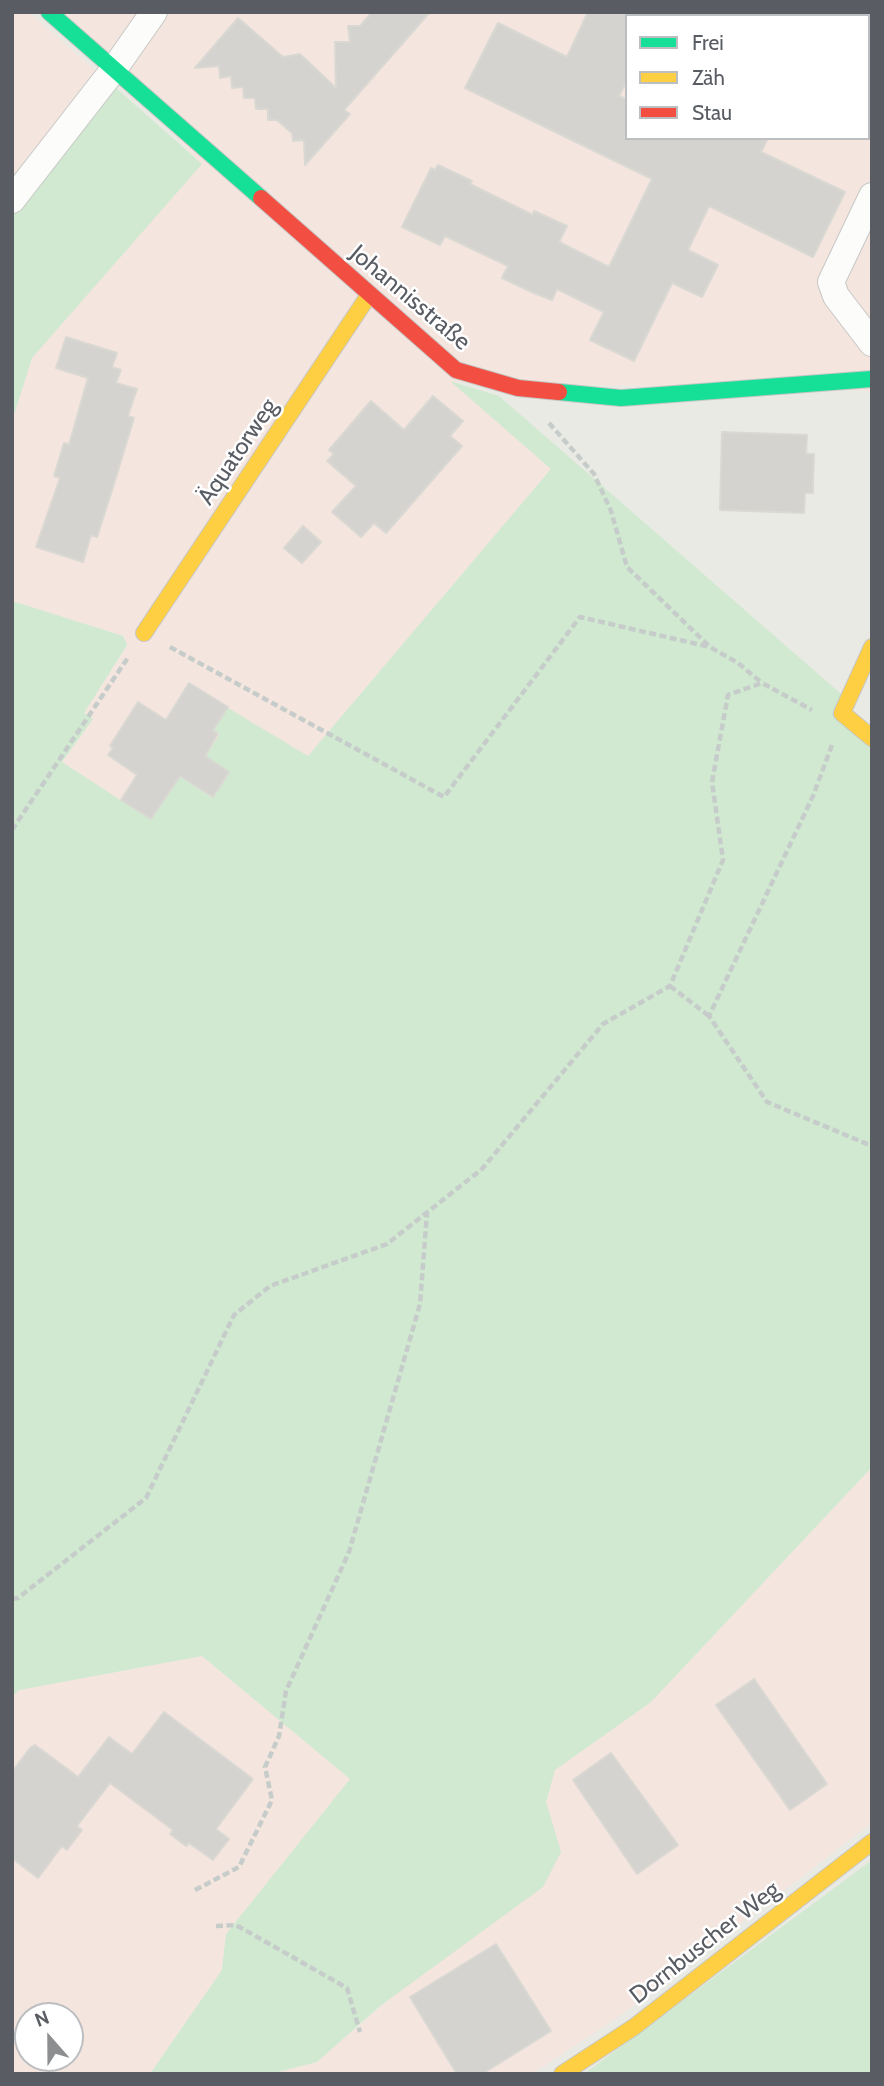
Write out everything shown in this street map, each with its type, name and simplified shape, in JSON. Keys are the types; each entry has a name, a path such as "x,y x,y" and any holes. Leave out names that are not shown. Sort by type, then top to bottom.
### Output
{"street":[{"name":"Johannisstraße","path":"49,12 456,370 518,388 621,398 872,379"},
{"path":"12,200 155,12"},
{"path":"872,196 831,282 836,296 872,344"},
{"name":"Äquatorweg","path":"144,633 369,295"},
{"path":"872,647 842,713 872,738"},
{"name":"Dornbuscher Weg","path":"562,2074 634,2026 872,1842"}],"path":[{"path":"518,388 594,474 611,511 627,567 710,647 738,663 762,683 823,716"},
{"path":"12,830 144,633 444,797 580,617 710,647"},
{"path":"12,1599 18,1598 146,1498 234,1315 270,1286 387,1244 482,1169 603,1024 670,986 723,860 712,782 728,695 762,683"},
{"path":"709,1016 813,796 830,747"},
{"path":"670,986 709,1016 766,1102 872,1146"},
{"path":"195,1890 239,1867 272,1800 265,1767 279,1736 286,1690 349,1552 420,1304 427,1212"},
{"path":"216,1926 236,1925 347,1988 360,2032"}],"shaded area":[{"path":"12,12 29,12 98,73 12,180"},
{"path":"60,12 872,12 872,391 452,382 551,469 308,756 214,730 220,734 229,772 213,798 177,775 151,820 62,762 93,719 84,713 127,646 124,636 12,601 12,421 32,358 201,164"},
{"path":"872,1467 872,1823 617,2018 532,2074 270,2074 317,2062 561,1852 546,1802 555,1770 651,1702"},
{"path":"202,1656 350,1779 226,1934 222,1970 150,2074 12,2074 12,1697 19,1690"}],"green space":[{"path":"116,88 202,164 32,358 12,421 12,217"},
{"path":"450,381 499,396 840,693 872,749 872,1467 651,1702 555,1770 546,1802 561,1852 543,1887 380,2006 317,2062 270,2074 150,2074 222,1970 226,1934 350,1779 202,1656 19,1690 12,1697 12,601 123,636 127,645 84,713 93,719 62,762 151,820 177,775 213,798 229,772 206,756 220,734 214,730 228,708 308,756 551,469"},
{"path":"872,1860 872,2074 584,2074"}],"building":[{"path":"372,12 430,12 344,110 350,114 305,165 304,140 293,141 292,133 277,120 268,120 268,109 256,109 255,98 244,98 243,87 232,88 231,76 220,78 219,66 195,68 238,18 283,57 300,54 336,88 335,42 350,42 348,26 360,26"},
{"path":"588,12 627,12 625,85 619,96 625,99 625,140 767,140 761,152 845,192 813,257 709,206 688,250 718,265 702,297 672,283 634,361 590,340 604,312 557,289 552,300 534,293 502,278 508,266 445,236 440,245 402,227 431,168 435,170 438,165 533,215 534,211 567,226 559,242 609,267 652,179 465,88 498,23 567,57"},
{"path":"66,337 117,353 112,367 121,370 116,383 137,389 128,416 134,418 114,484 97,537 91,535 83,562 36,547 60,478 54,476 64,443 69,445 88,378 56,368"},
{"path":"433,396 463,421 450,436 462,446 386,533 374,523 361,537 332,512 356,486 327,461 334,454 329,450 371,401 404,430"},
{"path":"722,432 807,435 806,454 814,454 813,493 805,493 804,513 720,510"},
{"path":"303,526 321,542 302,563 284,548"},
{"path":"189,683 228,707 213,730 218,734 205,756 229,772 213,797 180,776 151,819 121,800 137,775 108,755 113,748 110,746 138,702 166,720"},
{"path":"754,1679 827,1784 790,1810 716,1705"},
{"path":"164,1712 253,1779 216,1829 229,1839 213,1860 189,1843 186,1846 170,1834 173,1830 110,1783 77,1826 82,1830 67,1850 62,1846 38,1878 12,1858 12,1772 30,1748 35,1745 78,1777 109,1737 132,1754"},
{"path":"611,1753 678,1845 637,1874 573,1780"},
{"path":"496,1944 551,2031 482,2074 457,2074 410,1997"}],"traffic: fast":[{"path":"49,12 261,198"},
{"path":"559,392 621,398 872,379"}],"traffic: slow":[{"path":"144,633 369,295"},
{"path":"872,647 842,713 872,738"},
{"path":"562,2074 634,2027 872,1842"}],"traffic: jam":[{"path":"261,198 456,370 518,388 559,392"}]}
